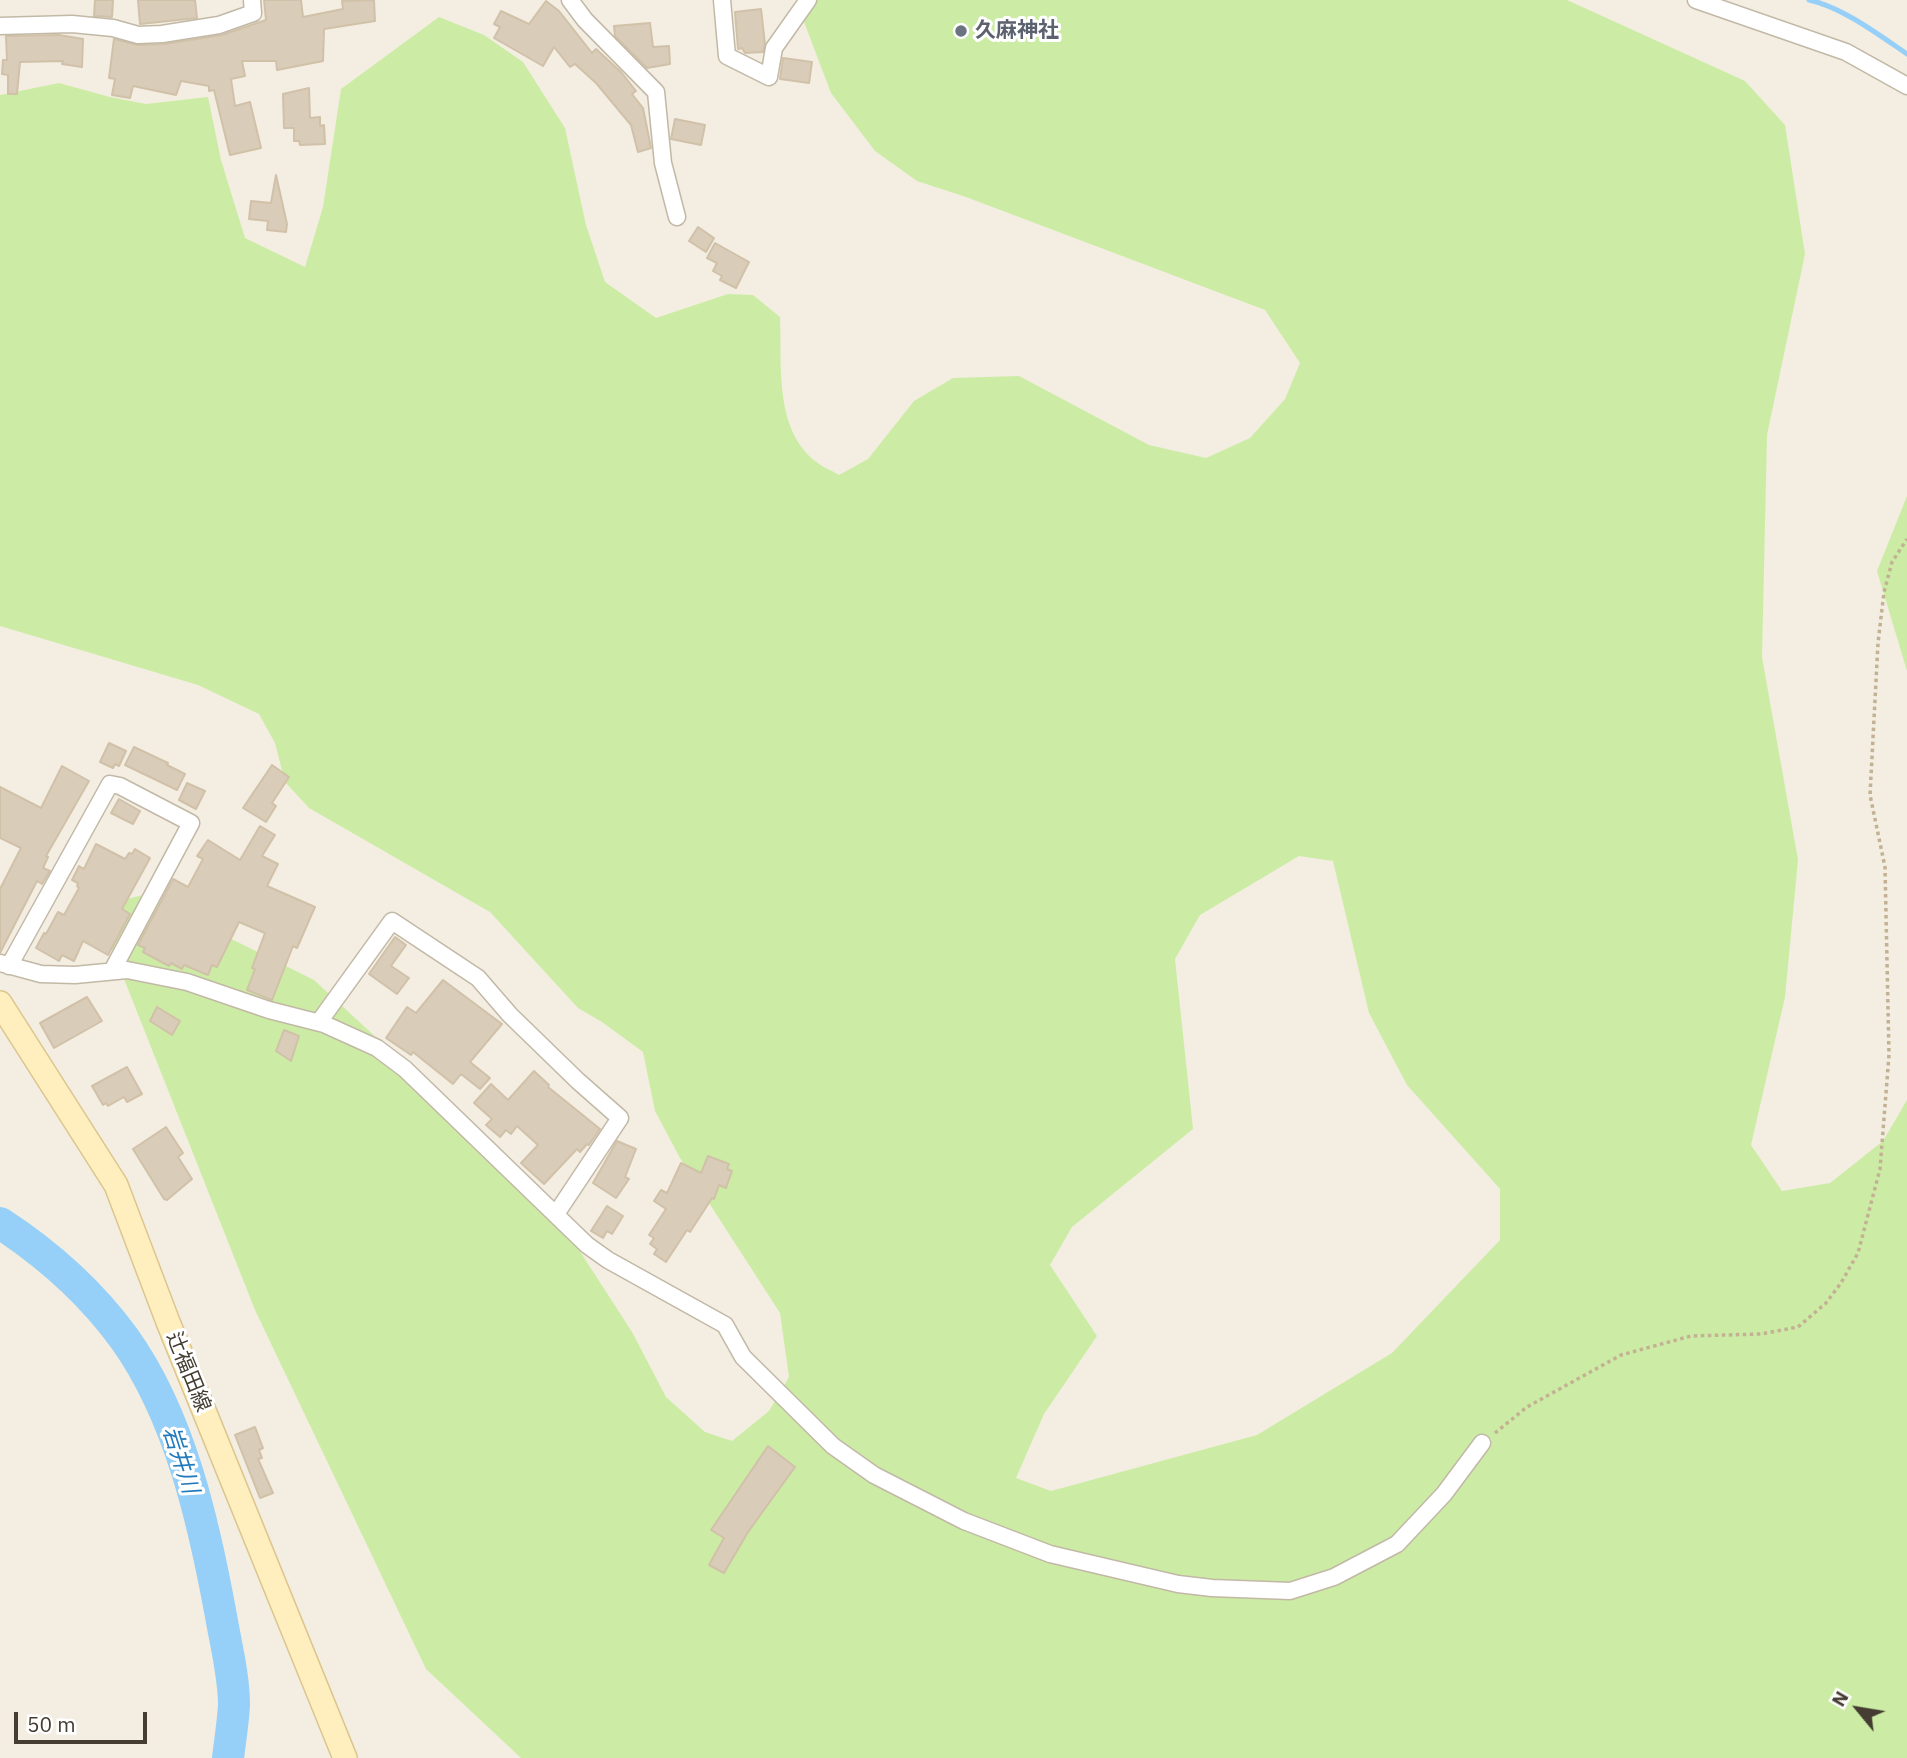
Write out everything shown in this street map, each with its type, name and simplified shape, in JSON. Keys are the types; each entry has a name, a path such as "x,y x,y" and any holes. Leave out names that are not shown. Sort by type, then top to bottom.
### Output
{"main road":[{"name":"辻福田線","path":"0,1003 116,1185 167,1322 345,1758"}],"street":[{"path":"0,26 72,24 113,28 138,34 162,34 219,25 253,13 252,0"},
{"path":"569,0 585,20 656,92 663,163 677,217"},
{"path":"722,0 727,56 769,77 774,48 808,0"},
{"path":"1696,0 1846,52 1907,86"},
{"path":"112,971 191,824 120,786 110,784 4,965 41,974 75,975 127,970 187,982 269,1010 319,1022 377,1048 405,1069 587,1245 608,1260 725,1325 743,1357 833,1446 874,1475 964,1521 1050,1554 1178,1584 1290,1591 1334,1577 1397,1544 1444,1494 1482,1443"},
{"path":"319,1022 393,921 478,978 509,1015 620,1118 556,1214"}],"path":[{"path":"1482,1443 1527,1407 1621,1355 1691,1336 1761,1334 1798,1327 1826,1303 1858,1253 1880,1169 1889,1055 1885,867 1870,795 1874,697 1884,592 1892,562 1907,539"}],"green space":[{"path":"817,0 1567,0 1745,81 1785,125 1805,254 1767,435 1762,657 1798,860 1785,997 1751,1145 1782,1191 1830,1183 1883,1141 1907,1100 1907,1758 521,1758 426,1669 255,1310 109,941 119,901 143,895 314,980 539,1188 632,1332 666,1397 705,1432 732,1441 769,1411 789,1377 780,1313 680,1158 655,1111 643,1052 578,1008 490,912 309,808 285,782 275,743 259,714 198,685 0,626 0,95 59,83 146,104 208,97 221,160 245,238 305,267 323,207 341,89 439,17 484,35 523,62 565,128 586,225 605,282 656,318 728,294 753,295 780,317 781,375 786,413 802,447 815,461 839,475 868,459 914,401 953,378 1019,376 1149,445 1206,458 1250,438 1285,399 1300,363 1265,310 917,181 875,151 831,93 804,22","holes":["1299,856 1333,861 1369,1013 1407,1085 1500,1189 1500,1240 1392,1353 1257,1435 1051,1491 1016,1478 1044,1414 1097,1336 1050,1265 1072,1227 1193,1129 1175,959 1200,915"]},
{"path":"1907,496 1907,671 1877,571"}],"building":[{"path":"95,0 113,0 112,17 94,16"},
{"path":"138,0 195,0 197,18 140,24"},
{"path":"264,0 301,0 303,17 343,9 342,1 374,0 375,21 324,29 323,61 277,70 276,61 242,61 245,76 231,79 235,106 250,102 261,148 230,155 214,90 209,91 209,86 181,81 176,95 133,86 130,98 112,95 115,79 109,78 114,39 138,45 222,35 266,20"},
{"path":"546,1 559,11 592,53 596,49 621,72 636,91 632,94 643,108 651,148 638,152 631,125 596,83 575,64 570,67 554,47 543,66 494,38 500,27 494,24 501,11 529,24"},
{"path":"761,9 765,44 763,52 745,53 742,48 738,49 735,12"},
{"path":"650,23 653,47 669,46 670,64 647,68 615,36 614,26"},
{"path":"59,35 83,39 82,67 62,64 63,61 20,62 17,94 8,94 8,75 2,74 3,60 7,60 6,36"},
{"path":"783,58 812,62 809,83 780,79"},
{"path":"309,88 310,118 320,117 320,126 324,125 325,144 300,145 299,141 294,141 294,128 284,128 283,94"},
{"path":"675,119 705,125 701,145 671,139"},
{"path":"276,175 287,224 286,232 267,230 268,221 249,219 251,201 271,203"},
{"path":"698,227 714,238 706,252 689,241"},
{"path":"715,243 749,262 736,288 720,280 722,276 713,271 717,263 707,258"},
{"path":"109,743 126,751 119,766 115,764 113,768 100,762"},
{"path":"134,747 185,774 177,790 125,765"},
{"path":"272,765 289,777 272,803 276,806 266,822 243,808"},
{"path":"62,766 89,781 46,856 48,857 43,868 50,871 42,884 37,881 0,953 0,889 21,848 0,838 0,787 41,808"},
{"path":"187,783 205,791 196,809 179,800"},
{"path":"119,799 140,811 133,824 111,813"},
{"path":"260,826 275,835 262,856 278,864 267,886 315,907 297,948 293,946 272,1000 247,990 265,933 239,922 217,967 212,965 208,975 184,965 182,969 171,963 169,966 143,952 145,948 138,945 173,879 188,887 203,859 197,856 208,840 240,860"},
{"path":"96,844 125,859 135,849 150,858 122,909 130,914 108,955 83,941 74,961 62,955 59,961 36,948 58,912 64,915 79,888 78,883 72,880 79,866 84,869"},
{"path":"395,937 406,945 391,966 409,978 397,994 369,974"},
{"path":"443,980 502,1024 470,1062 490,1078 480,1089 461,1074 453,1084 413,1052 411,1055 386,1038 407,1007 416,1013"},
{"path":"87,997 102,1021 54,1048 40,1023"},
{"path":"157,1007 180,1021 172,1035 150,1021"},
{"path":"284,1030 299,1036 291,1061 276,1051"},
{"path":"127,1067 142,1094 127,1102 124,1097 108,1106 106,1103 103,1105 92,1086"},
{"path":"534,1071 548,1087 600,1129 589,1145 580,1152 577,1149 544,1184 521,1163 538,1145 517,1126 511,1134 506,1130 500,1137 486,1125 492,1119 474,1103 491,1084 508,1100"},
{"path":"166,1127 183,1153 178,1157 192,1179 167,1200 133,1149"},
{"path":"617,1141 636,1149 625,1177 629,1179 616,1198 593,1183"},
{"path":"708,1156 729,1164 727,1169 732,1171 726,1188 719,1185 714,1199 712,1198 690,1232 687,1230 666,1262 654,1254 657,1249 650,1244 654,1238 649,1235 666,1209 654,1201 661,1190 667,1193 681,1163 701,1173"},
{"path":"607,1206 623,1216 612,1234 607,1231 603,1238 591,1231"},
{"path":"255,1427 263,1448 259,1450 262,1458 258,1459 273,1493 260,1498 235,1435"},
{"path":"768,1446 795,1467 748,1532 724,1573 709,1565 724,1538 711,1530"}],"waterway":[{"path":"1809,0 1847,15 1907,54"},
{"name":"岩井川","path":"0,1223 51,1261 111,1321 144,1369 175,1436 207,1544 233,1683 234,1705 228,1758"}],"place":[{"name":"久麻神社","path":"961,31"}]}
